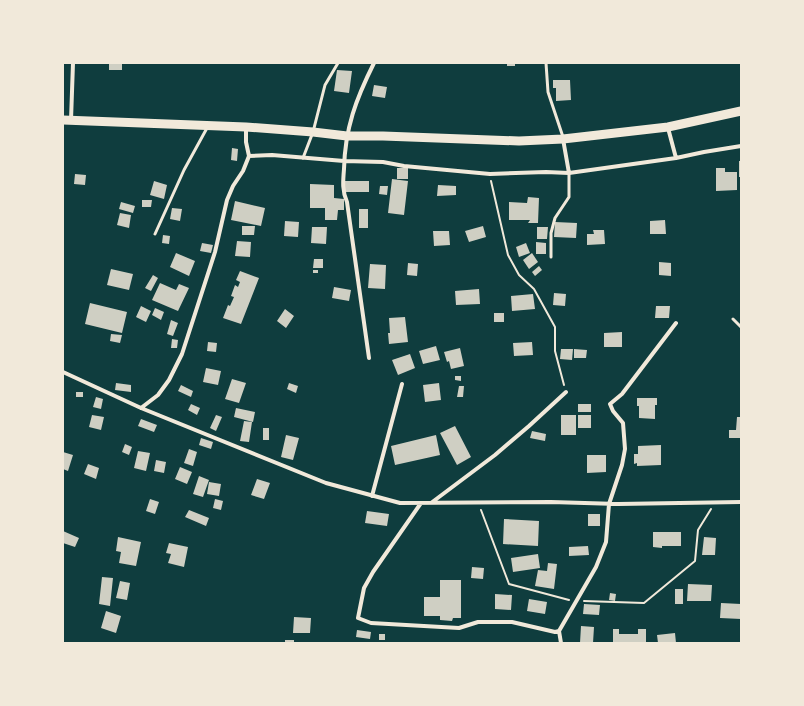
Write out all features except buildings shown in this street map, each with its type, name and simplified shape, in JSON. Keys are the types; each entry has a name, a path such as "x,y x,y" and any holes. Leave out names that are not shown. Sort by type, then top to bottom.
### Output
{"highway":[{"path":"67,120 246,128 313,132 347,136 391,136 519,141 563,139 668,127 741,111"}],"street":[{"path":"67,120 73,63"},
{"path":"369,358 347,202 343,192 344,161 349,122 374,63"},
{"path":"668,127 676,158"},
{"path":"141,408 158,395 170,380 182,354 215,252 227,200 233,186 243,171 249,156 246,142 246,128"},
{"path":"563,139 569,173"},
{"path":"249,156 272,155 344,161 383,162 404,166 490,174 546,172 569,173 676,158 741,146"},
{"path":"561,643 559,631 596,567 606,542 609,504 622,465 625,449 622,423 613,411 610,404 622,394 676,323"},
{"path":"63,372 141,408 326,483 400,503 551,502 609,504 741,502"},
{"path":"372,496 402,384"},
{"path":"430,503 496,456 566,392"},
{"path":"421,503 373,572 364,588 358,618 371,623 460,628 478,622 512,622 555,632 559,631"}],"lane":[{"path":"303,158 313,132 325,84 338,63"},
{"path":"546,63 548,92 563,139"},
{"path":"155,234 184,170 208,126"},
{"path":"551,257 551,233 555,218 569,197 569,173"},
{"path":"733,319 741,327"}],"path":[{"path":"490,174 508,255 518,275 534,289 555,327 555,351 558,367 566,392"},
{"path":"477,502 509,584 576,602 600,601 621,603 644,603 695,561 698,530 715,503"}]}
